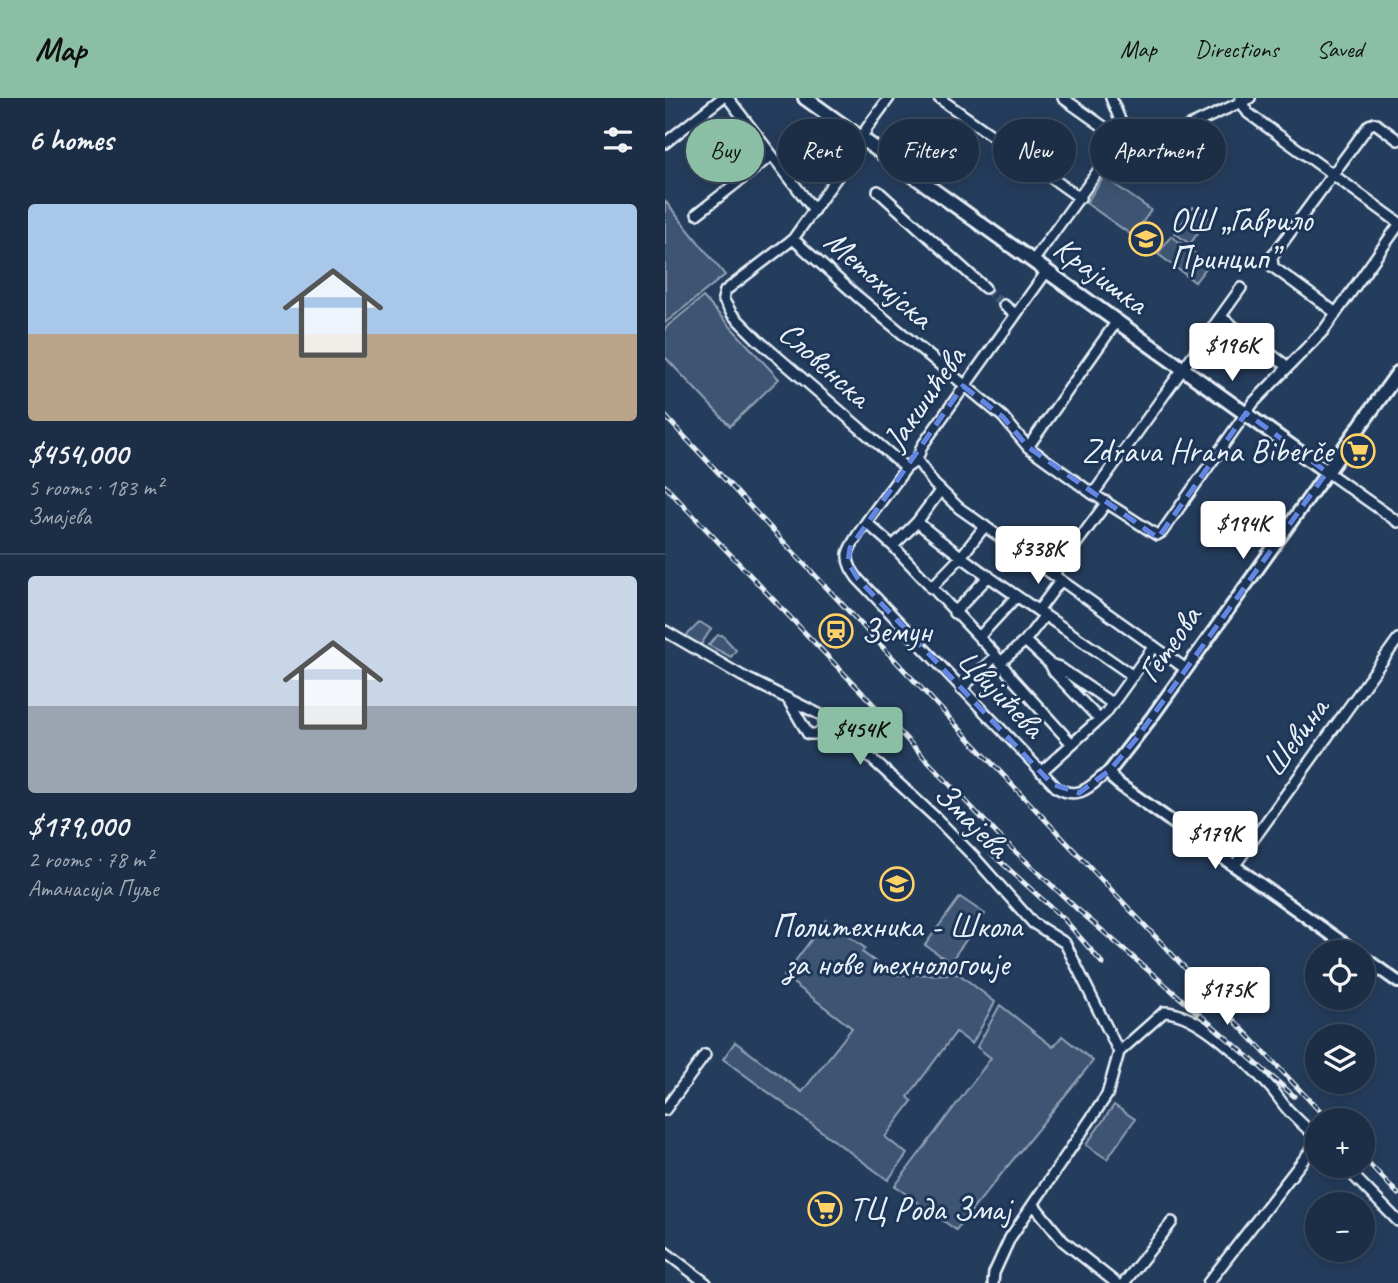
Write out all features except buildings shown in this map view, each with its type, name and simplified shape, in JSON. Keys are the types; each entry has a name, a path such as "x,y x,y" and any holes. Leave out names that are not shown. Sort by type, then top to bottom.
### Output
{"main road":[{"name":"Крајишка","path":"805,98 835,119"},
{"name":"Крајишка","path":"865,139 1327,472"},
{"name":"Гетеова","path":"1327,472 1398,373"}],"street":[{"path":"665,143 722,98"},
{"path":"728,98 814,210"},
{"path":"865,135 889,98"},
{"path":"939,98 1080,198"},
{"path":"1063,98 1093,119"},
{"path":"1111,98 1120,119"},
{"path":"1201,119 1250,98"},
{"path":"1240,100 1252,116 1398,224 1313,343 1263,390 1246,413"},
{"path":"1336,313 1273,267 1272,257 1371,123 1375,123 1398,140"},
{"path":"697,214 772,155"},
{"path":"793,239 833,182"},
{"path":"1033,261 1091,182"},
{"path":"878,191 985,288"},
{"name":"Словенска","path":"793,239 725,291 725,304 758,340 906,468"},
{"name":"Метохијска","path":"793,239 963,386 1003,417 1028,447 1093,494 1157,535 1162,532 1246,413"},
{"name":"Јакшићева","path":"848,556 854,540 906,468 917,460 922,446 963,386 1047,271"},
{"path":"1093,494 1241,288"},
{"path":"1004,305 1015,314"},
{"path":"1221,317 1287,366"},
{"path":"1028,447 1117,321"},
{"path":"917,460 921,469 940,491 985,526 1186,669"},
{"name":"Крајишка","path":"1327,472 1398,522"},
{"name":"Гетеова","path":"1071,793 1082,792 1109,770 1136,739 1327,472"},
{"path":"893,547 917,522 940,491"},
{"path":"961,689 1025,641 1058,577 1107,502"},
{"path":"917,522 960,558 1133,676"},
{"path":"867,523 999,659 1012,678 1072,744"},
{"path":"931,588 960,558 985,526"},
{"name":"Цвијићева","path":"848,556 850,567 858,579 961,689 1056,788 1071,793"},
{"path":"954,613 989,576"},
{"path":"979,638 1016,597"},
{"path":"665,631 788,701 811,710 824,721 821,732 811,735 804,730 800,718 788,701"},
{"name":"Шевина","path":"1234,865 1398,639"},
{"path":"1025,641 1050,664 1054,672 1099,719"},
{"path":"1041,772 1113,704 1154,646"},
{"path":"1050,664 1059,667 1113,704"},
{"path":"800,718 803,713 811,710"},
{"name":"Змајева","path":"824,721 841,727 967,850 1033,923 1065,943 1119,1052"},
{"path":"1109,770 1111,777 1120,785 1339,940"},
{"path":"1375,966 1398,982"},
{"path":"993,1283 994,1273 1005,1248 1107,1095 1119,1052 1164,1012 1185,1017 1211,1032 1251,1068 1305,1127"},
{"path":"665,1110 705,1055"},
{"path":"1208,1283 1305,1157"},
{"path":"1356,1178 1398,1221"},
{"path":"1034,1205 1063,1241 1116,1283"},
{"path":"1124,1283 1172,1222"},
{"path":"665,1252 706,1283"}],"highlighted area":[{"path":"963,386 1003,417 1028,447 1158,538 1246,413 1327,472 1136,739 1110,770 1079,793 1052,784 858,579 848,562 850,548"}],"shaded area":[{"path":"1101,182 1111,182 1151,210 1133,236 1086,203"},
{"path":"665,201 725,275 665,323"},
{"path":"1193,207 1209,217 1190,244 1175,233"},
{"path":"1171,236 1209,264 1195,282 1158,254"},
{"path":"703,297 779,379 730,426 665,357 665,328"},
{"path":"700,622 711,629 700,646 686,636"},
{"path":"718,635 722,635 736,650 731,657 708,645"},
{"path":"960,897 985,914 950,962 925,945"},
{"path":"826,920 865,948 862,952 894,975 959,974 995,1002 972,1044 956,1032 908,1097 912,1101 885,1137 907,1154 888,1180 723,1059 735,1042 802,1092 852,1028 784,976"},
{"path":"1000,1005 1053,1047 1062,1036 1093,1061 956,1230 895,1186 991,1058 977,1047"},
{"path":"1114,1105 1135,1119 1107,1159 1086,1145"}],"tunnel":[{"path":"985,288 1004,305"}],"railway":[{"path":"665,416 1317,1108"},
{"path":"665,486 999,836 1076,908 1294,1096"},
{"path":"992,854 1064,919 1103,964"},
{"path":"1375,1170 1398,1194"}],"place":[{"name":"ОШ „Гаврило Принцип”","path":"1146,239"},
{"name":"Zdrava Hrana Biberče","path":"1358,451"},
{"name":"Земун","path":"836,631"},
{"name":"Политехника - Школа за нове технологоије","path":"897,884"},
{"name":"ТЦ Рода Змај","path":"825,1209"}]}
